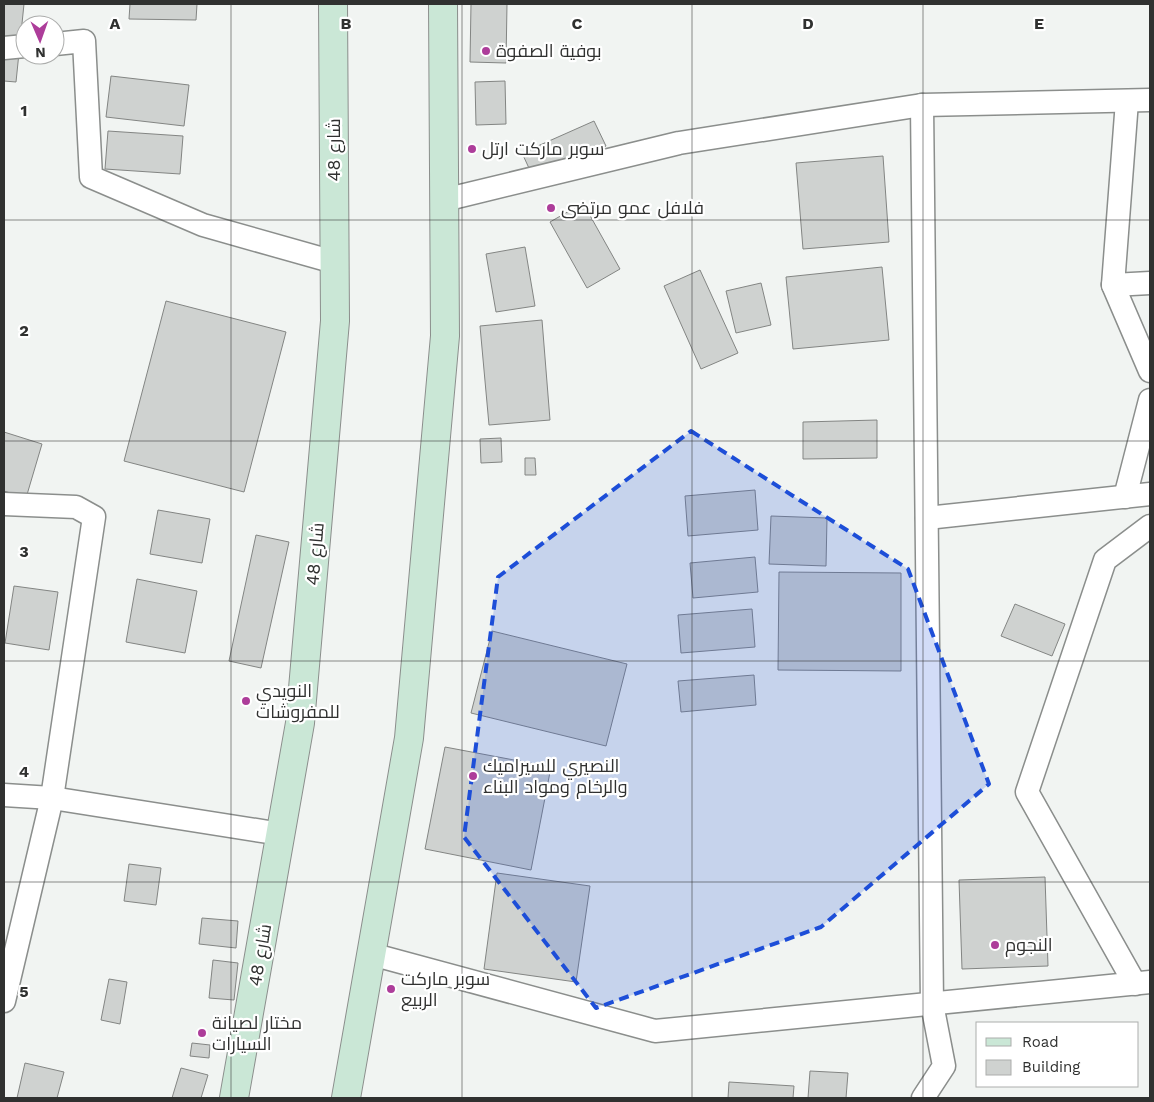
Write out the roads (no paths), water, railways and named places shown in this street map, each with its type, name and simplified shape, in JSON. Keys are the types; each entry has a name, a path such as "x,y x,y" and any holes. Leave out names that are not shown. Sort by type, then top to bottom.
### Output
{"main road":[{"name":"شارع 48","path":"234,1098 300,724 335,321 333,4"},
{"path":"346,1098 409,738 445,336 443,4"}],"street":[{"path":"65,43 84,42 91,177 203,224 334,262"},
{"path":"444,200 679,142 922,105 1150,100"},
{"path":"1127,101 1113,285 1150,370"},
{"path":"922,105 932,1004 944,1066 923,1098"},
{"path":"1113,285 1150,283"},
{"path":"1125,497 1150,400"},
{"path":"927,518 1150,494"},
{"path":"4,504 76,507 94,517 52,798 4,1002"},
{"path":"371,954 655,1031 1143,983 1027,792 1104,560 1150,526"},
{"path":"4,794 52,798 281,834"}],"place":[{"name":"بوفية الصفوة","path":"486,51"},
{"name":"سوبر ماركت ارتل","path":"472,149"},
{"name":"فلافل عمو مرتضى","path":"551,208"},
{"name":"النويدي للمفروشات","path":"246,701"},
{"name":"النصيري للسيراميك والرخام ومواد البناء","path":"473,776"},
{"name":"النجوم","path":"995,945"},
{"name":"سوبر ماركت الربيع","path":"391,989"},
{"name":"مختار لصيانة السيارات","path":"202,1033"}]}
